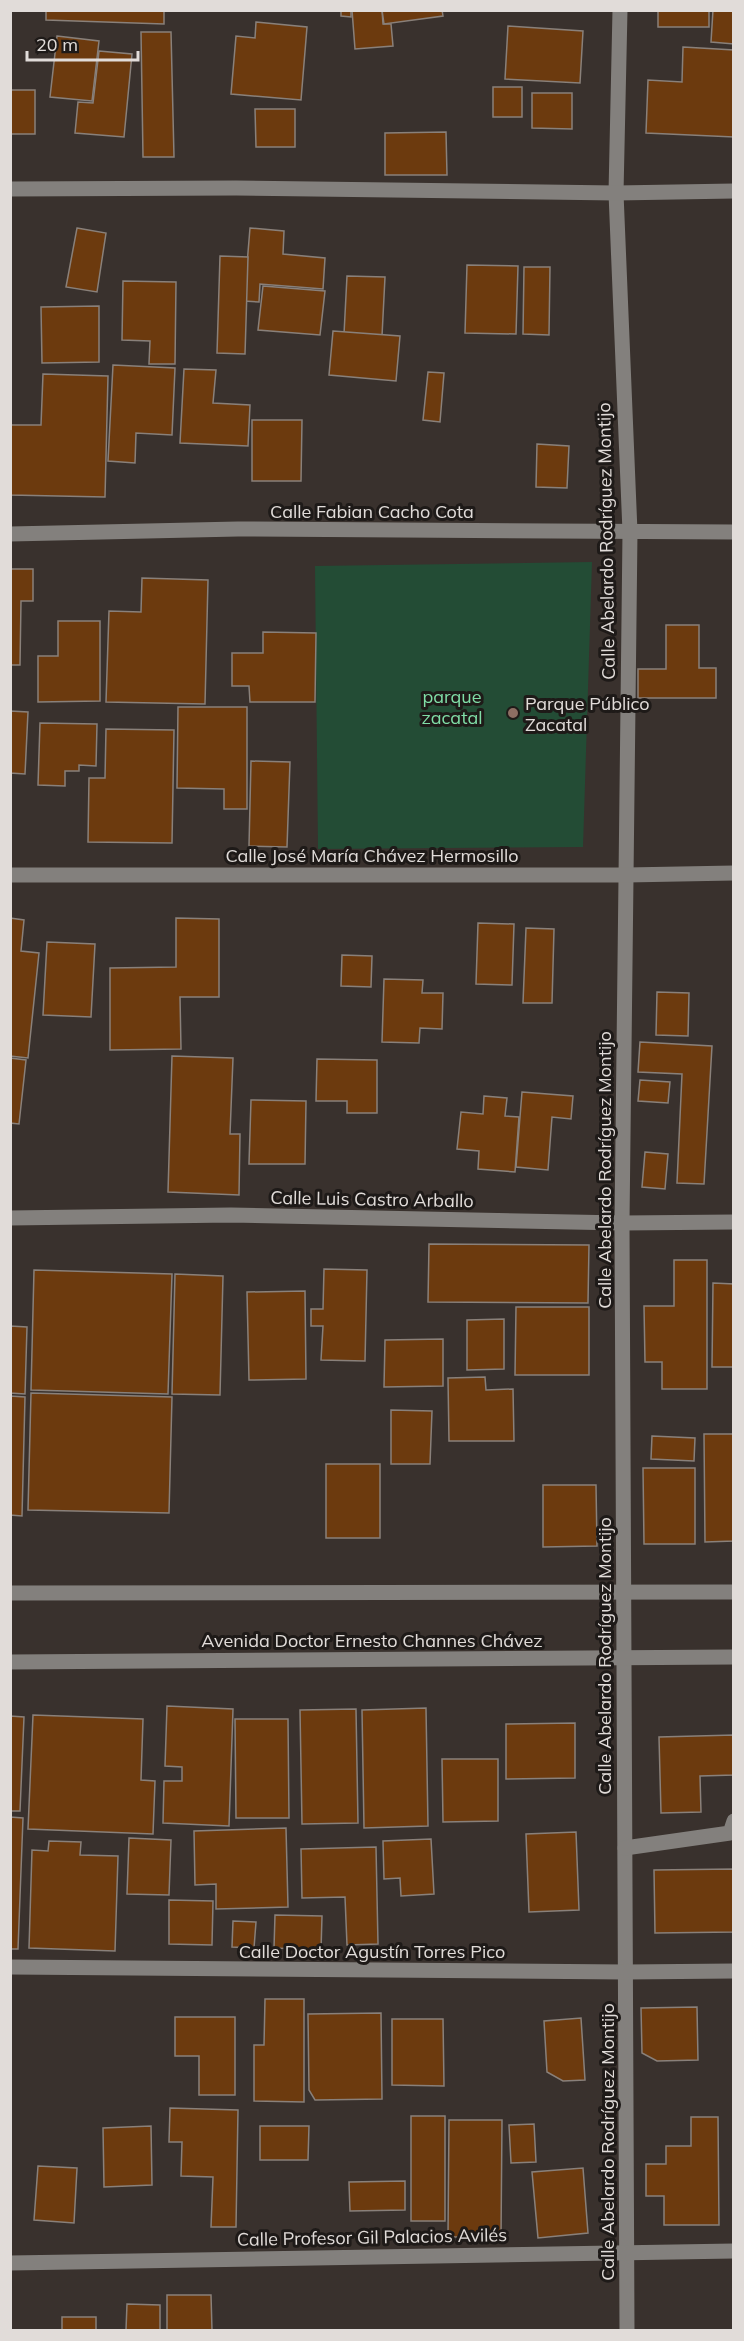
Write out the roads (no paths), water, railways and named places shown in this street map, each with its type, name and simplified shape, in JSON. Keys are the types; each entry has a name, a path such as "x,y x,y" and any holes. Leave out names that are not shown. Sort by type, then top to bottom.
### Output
{"street":[{"name":"Calle Abelardo Rodríguez Montijo","path":"620,10 616,193 630,532 622,1223 627,2331"},
{"path":"10,189 236,188 616,193 734,191"},
{"name":"Calle Fabian Cacho Cota","path":"10,534 238,530 734,532"},
{"name":"Calle José María Chávez Hermosillo","path":"10,875 734,873"},
{"name":"Calle Luis Castro Arballo","path":"10,1218 231,1215 622,1223 734,1222"},
{"path":"10,1593 734,1592"},
{"name":"Avenida Doctor Ernesto Channes Chávez","path":"10,1662 734,1657"},
{"path":"625,1848 730,1833 734,1821"},
{"name":"Calle Doctor Agustín Torres Pico","path":"10,1967 734,1971"},
{"name":"Calle Profesor Gil Palacios Avilés","path":"10,2263 734,2251"}],"place":[{"name":"Parque Público Zacatal","path":"513,713"}],"park label":[{"name":"parque zacatal","path":"452,706"}]}
